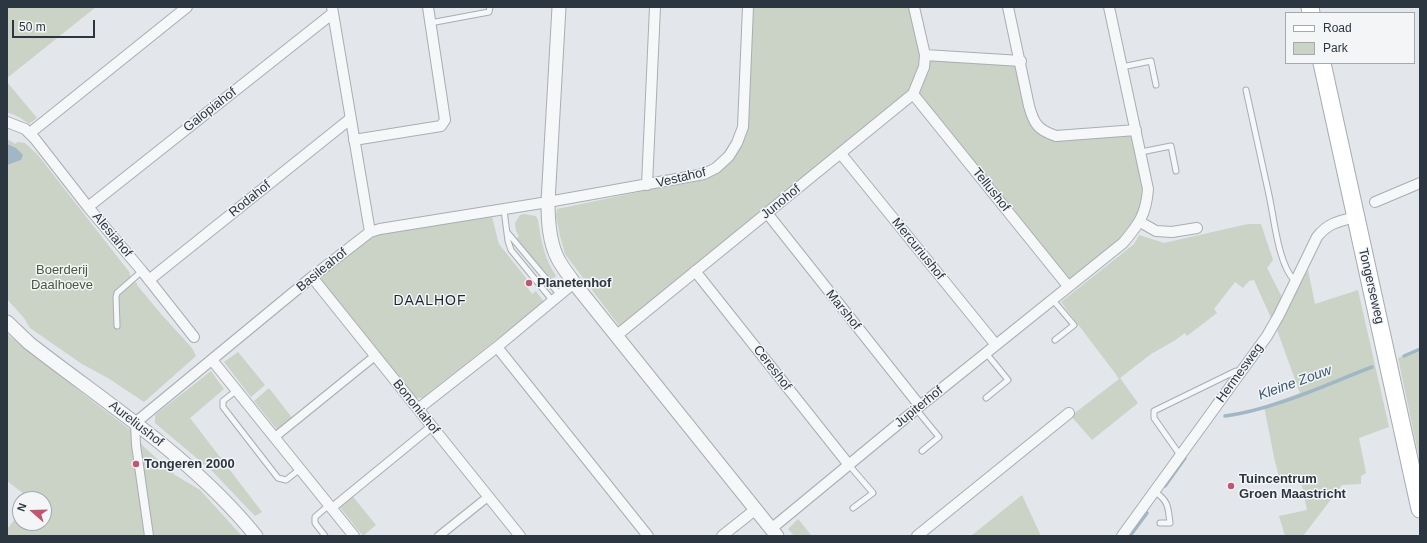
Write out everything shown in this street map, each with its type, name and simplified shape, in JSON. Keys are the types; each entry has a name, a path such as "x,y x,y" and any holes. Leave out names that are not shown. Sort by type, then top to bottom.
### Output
{"main road":[{"name":"Tongerseweg","path":"1322,64 1420,509"}],"street":[{"path":"7,122 19,126 30,133 187,7"},
{"path":"354,140 441,126 445,120 428,7"},
{"path":"559,7 548,202 549,230 555,253 574,283 774,533"},
{"path":"647,185 655,7"},
{"name":"Vestahof","path":"548,202 704,174 721,165 734,149 742,132 745,114 748,7"},
{"path":"914,7 925,55 1020,61"},
{"path":"1008,7 1032,118 1038,126 1047,133 1056,136 1136,130"},
{"name":"Jupiterhof","path":"774,533 849,465 918,407 1123,243 1140,222 1147,202 1148,189 1109,7"},
{"path":"332,10 370,232"},
{"name":"Galopiahof","path":"88,207 332,10"},
{"name":"Junohof","path":"616,336 913,94 924,67 925,55"},
{"name":"Tellushof","path":"913,94 1068,286"},
{"name":"Rodahof","path":"149,280 350,119"},
{"name":"Alesiahof","path":"30,133 88,207 194,336"},
{"name":"Mercuriushof","path":"841,154 996,344"},
{"path":"1375,202 1420,183"},
{"name":"Basileahof","path":"135,423 312,277 370,232 380,229 548,202"},
{"name":"Marshof","path":"766,214 918,407"},
{"name":"Hermesweg","path":"1122,536 1240,374 1273,326 1321,232 1326,227 1338,221 1356,218"},
{"path":"1140,222 1156,231 1172,232 1197,228"},
{"name":"Cereshof","path":"695,271 849,465"},
{"name":"Bononiahof","path":"312,277 520,536"},
{"path":"418,410 574,283"},
{"name":"Aureliushof","path":"7,322 29,343 135,423 197,473 256,536"},
{"path":"497,347 648,536"},
{"path":"275,437 375,356"},
{"path":"212,360 354,536"},
{"path":"917,536 1069,413"},
{"path":"135,423 136,445 149,536"},
{"path":"331,507 431,427"},
{"path":"439,536 488,496"},
{"path":"722,536 756,509"}],"lane":[{"path":"430,23 489,12 490,7"},
{"path":"1122,67 1151,61 1156,85"},
{"path":"1246,90 1272,209 1275,232 1286,266 1295,281"},
{"path":"1141,152 1171,146 1176,171"},
{"path":"504,210 506,232 511,250 556,297"},
{"path":"506,232 556,297"},
{"path":"118,326 117,293 142,271"},
{"path":"1052,299 1074,325 1055,340"},
{"path":"986,353 1008,380 986,398"},
{"path":"1180,455 1154,418 1154,411 1236,372 1240,374"},
{"path":"236,390 223,401 223,407 278,478 286,480 300,469"},
{"path":"918,407 939,437 922,451"},
{"path":"849,465 873,493 854,508"},
{"path":"1155,492 1164,499 1168,506 1170,523 1160,523"},
{"path":"325,536 315,524 315,518 331,507"}],"green space":[{"path":"7,7 96,7 7,78"},
{"path":"750,7 911,7 923,66 915,87 620,327 565,254 556,216 557,209 704,180 723,169 737,152 747,128 751,56"},
{"path":"929,57 1019,63 1038,132 1134,134 1145,188 1138,222 1120,241 1068,283 918,92"},
{"path":"7,82 37,118 29,124 19,117 7,112"},
{"name":"Boerderij Daalhoeve","path":"7,139 16,144 17,142 25,143 38,155 130,273 129,274 137,285 192,348 196,356 144,402 108,378 82,364 30,328 24,318 7,299"},
{"path":"524,214 536,216 538,220 546,256 556,276 551,280 516,239 519,236 516,231 515,223 520,215"},
{"path":"492,217 499,244 530,283 527,287 532,294 536,291 544,302 422,398 416,398 316,279 367,240 386,232"},
{"path":"1248,224 1261,224 1273,260 1267,268 1284,301 1275,317 1271,318 1254,280 1249,281 1243,288 1235,282 1214,309 1217,313 1187,336 1185,333 1151,354 1120,378 1138,403 1092,440 1071,416 1119,379 1061,302 1134,244 1139,235 1164,243"},
{"path":"1307,265 1315,304 1358,290 1389,427 1359,438 1366,473 1361,476 1361,484 1342,485 1303,536 1285,536 1279,516 1307,510 1300,477 1280,481 1264,406 1300,393 1277,330 1277,326"},
{"path":"7,334 129,429 145,448 175,475 200,490 242,536 7,536 7,529 12,523 12,531 52,531 52,491 20,491 7,481"},
{"path":"1420,349 1420,462 1398,358"},
{"path":"238,352 265,385 251,397 224,362"},
{"path":"211,371 224,389 190,418 262,512 255,516 212,471 155,423 155,415"},
{"path":"269,388 293,419 279,432 254,401"},
{"path":"350,493 376,525 363,536 338,505"},
{"path":"1022,495 1041,536 971,536"},
{"path":"798,519 812,536 794,536 788,529"}],"water":[{"path":"7,144 16,148 23,155 21,160 7,165"}],"waterway":[{"name":"Kleine Zouw","path":"1404,356 1420,349"},
{"name":"Kleine Zouw","path":"1225,416 1243,413 1281,402 1372,367"},
{"name":"Kleine Zouw","path":"1165,486 1185,458"},
{"name":"Kleine Zouw","path":"1130,536 1147,513"}],"place":[{"name":"Planetenhof","path":"529,283"},
{"name":"Tongeren 2000","path":"136,464"},
{"name":"Tuincentrum Groen Maastricht","path":"1231,486"}],"district":[{"name":"DAALHOF","path":"430,301"}]}
